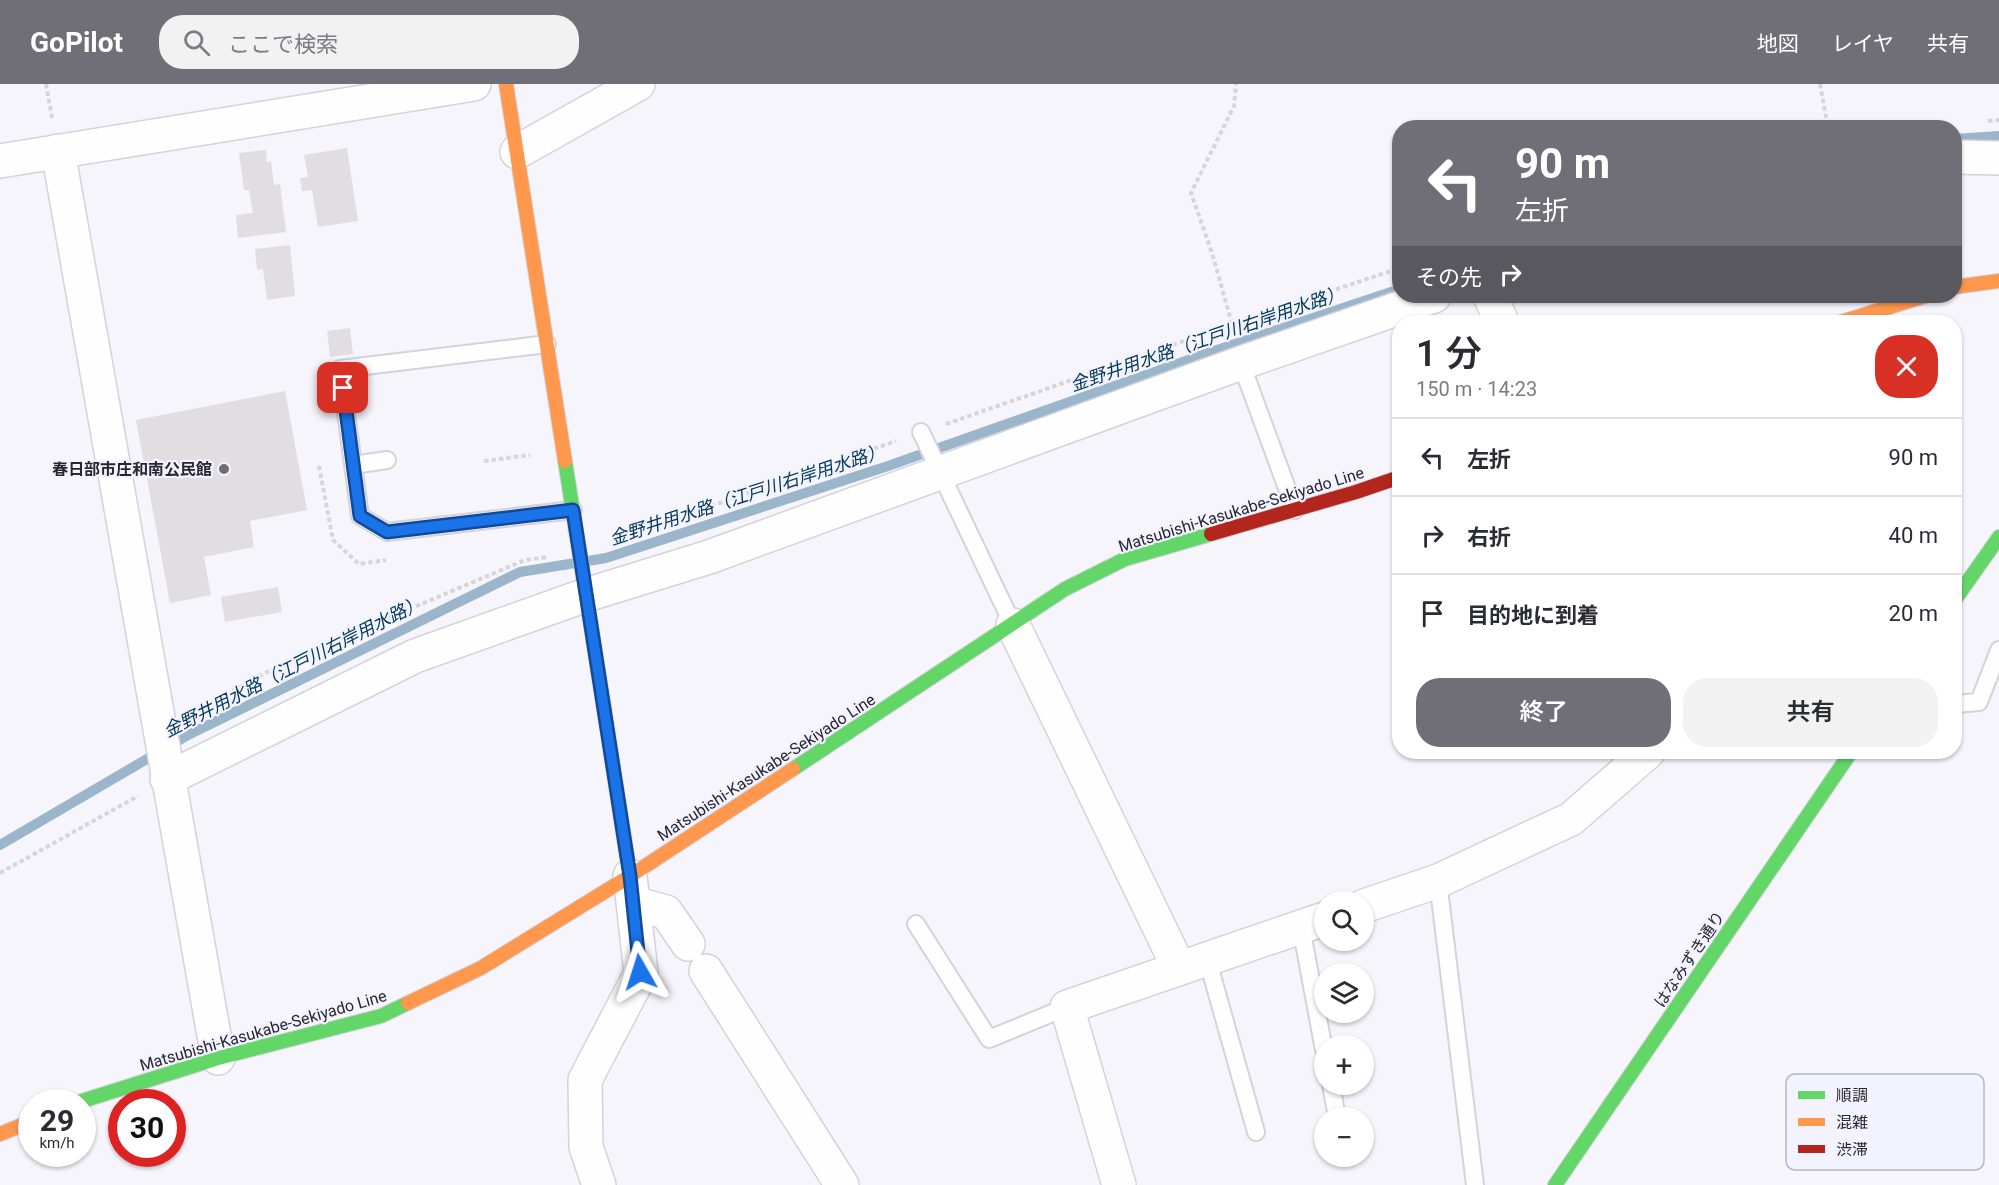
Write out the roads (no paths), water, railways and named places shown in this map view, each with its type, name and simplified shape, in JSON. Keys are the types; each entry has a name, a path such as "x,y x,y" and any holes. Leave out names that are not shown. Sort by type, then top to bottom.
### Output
{"main road":[{"path":"506,84 631,889"},
{"path":"1962,286 1999,281"},
{"path":"1853,311 1891,303"},
{"name":"Matsubishi-Kasukabe-Sekiyado Line","path":"96,1097 218,1058 381,1016 481,968 631,889 1065,589 1125,559 1392,480"},
{"path":"1962,590 1999,537"},
{"name":"はなみずき通り","path":"1555,1185 1846,759"},
{"path":"0,1134 18,1127"}],"street":[{"path":"0,161 474,84"},
{"path":"517,152 638,84"},
{"path":"58,151 218,1058"},
{"path":"1962,157 1999,158"},
{"path":"163,754 585,590 709,557 1241,363 1414,303"},
{"path":"1013,625 1193,963"},
{"path":"1374,903 1438,881 1570,819 1637,759"},
{"path":"631,889 666,912 688,944"},
{"path":"600,1185 586,1147 585,1080 640,972 631,889"},
{"path":"1119,1185 1067,1007 1313,923"},
{"path":"706,971 842,1185"}],"lane":[{"path":"547,344 340,369 360,516 387,532 573,510"},
{"path":"1241,363 1295,510"},
{"path":"921,434 1013,625"},
{"path":"353,465 387,460"},
{"path":"1962,703 1979,702 1999,650"},
{"path":"1438,881 1475,1185"},
{"path":"1313,923 1323,1035"},
{"path":"916,924 989,1039 1067,1007"},
{"path":"1193,963 1256,1132"}],"waterway":[{"name":"金野井用水路（江戸川右岸用水路）","path":"1962,138 1999,136"},
{"name":"金野井用水路（江戸川右岸用水路）","path":"0,845 188,735 520,572 606,558 888,466 1214,351 1392,292"}],"place":[{"name":"春日部市庄和南公民館","path":"224,469"}]}
